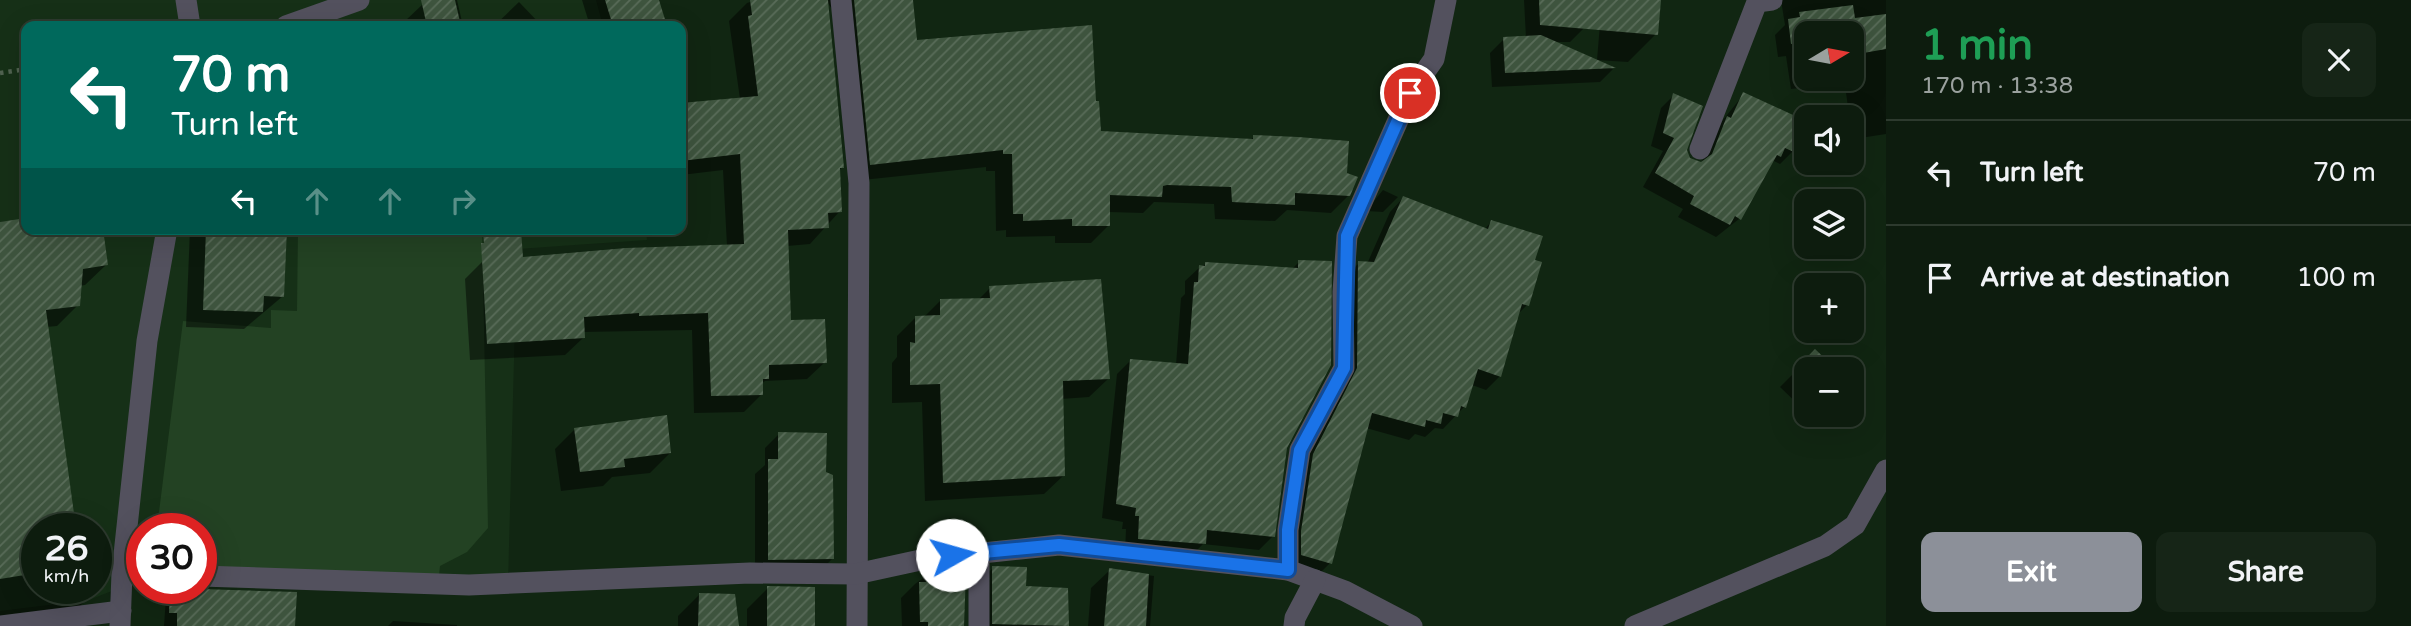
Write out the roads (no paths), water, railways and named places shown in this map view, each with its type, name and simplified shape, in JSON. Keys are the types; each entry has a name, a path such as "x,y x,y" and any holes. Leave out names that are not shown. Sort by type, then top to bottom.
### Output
{"street":[{"path":"186,0 189,21"},
{"path":"300,21 359,0"},
{"path":"841,0 859,183 857,626"},
{"path":"1288,570 1288,530 1300,450 1344,368 1347,236 1410,93 1434,59 1446,0"},
{"path":"1700,149 1757,2 1772,0"},
{"path":"136,513 147,341 166,235"},
{"path":"1634,626 1825,546 1854,525 1886,470"},
{"path":"217,577 469,585 750,573 856,574 925,559 1059,545 1288,570 1345,591 1412,626"},
{"path":"979,552 979,626"},
{"path":"1294,626 1295,618 1315,580"},
{"path":"0,626 120,619 126,596"}]}
